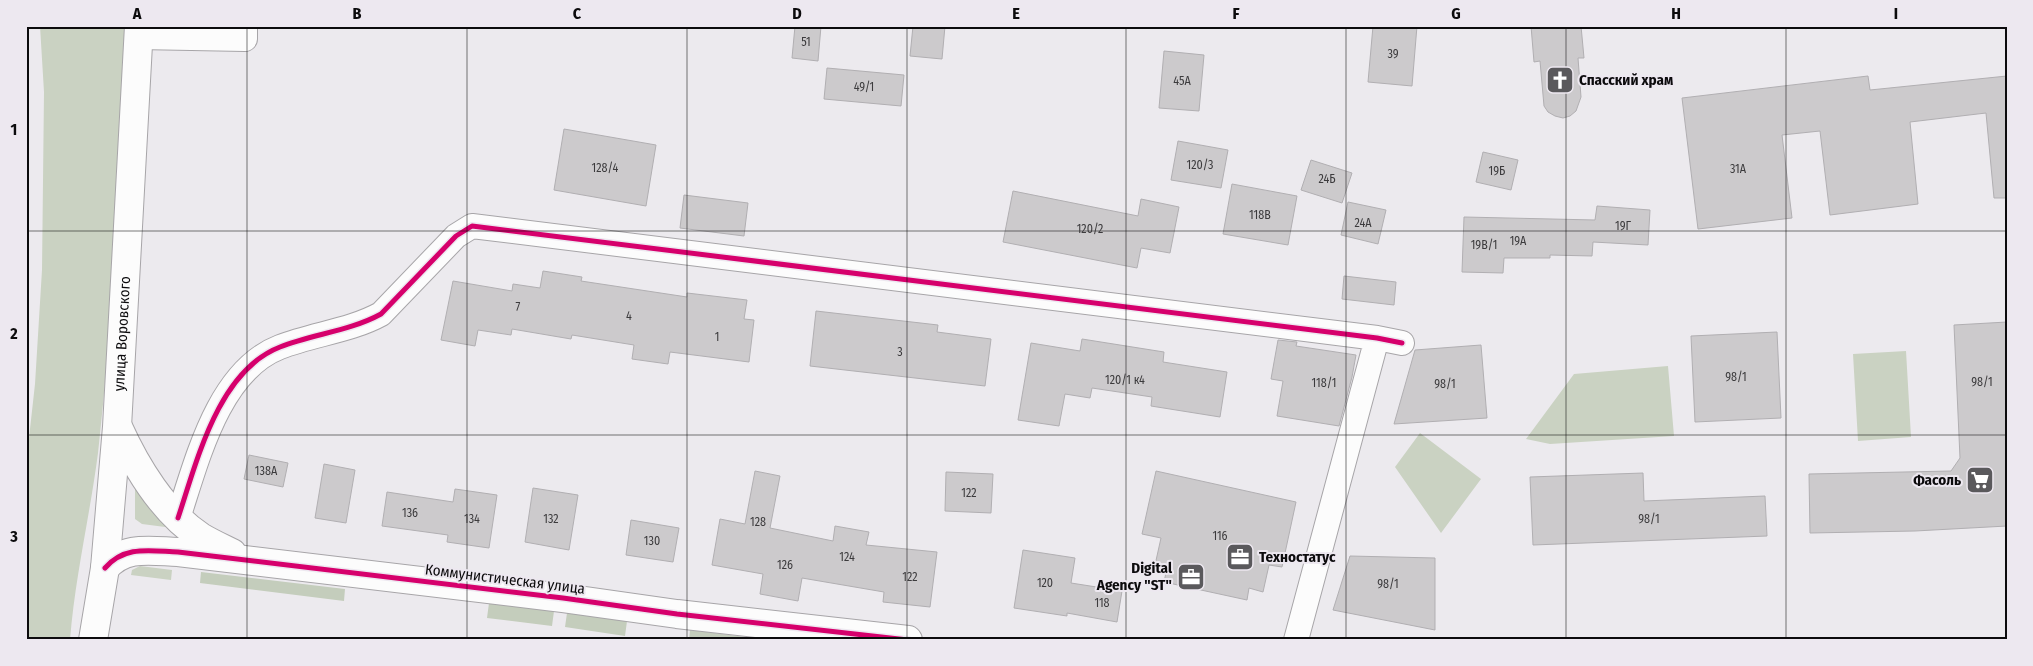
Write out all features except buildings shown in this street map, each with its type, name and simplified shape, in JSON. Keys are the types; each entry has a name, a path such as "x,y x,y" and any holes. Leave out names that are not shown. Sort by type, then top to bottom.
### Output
{"street":[{"path":"138,31 245,39 245,26"},
{"name":"улица Воровского","path":"93,640 105,568 118,427 138,31"},
{"path":"178,518 213,420 231,387 256,361 279,347 367,321 381,314 456,236 472,226 1377,338 1402,343"},
{"path":"1296,640 1377,338"},
{"name":"Коммунистическая улица","path":"118,427 132,458 150,485 178,518 202,537 246,561"},
{"name":"Коммунистическая улица","path":"105,568 112,560 124,553 144,550 178,552 908,640"}],"green space":[{"path":"40,26 126,26 108,346 98,453 75,593 70,640 26,640 26,465 35,384 42,270 44,92"},
{"path":"1906,351 1911,437 1858,441 1853,354"},
{"path":"1668,366 1674,436 1550,444 1526,439 1574,374"},
{"path":"1420,433 1481,479 1441,533 1395,467"},
{"path":"135,473 173,528 142,524 135,519"},
{"path":"140,566 172,570 171,580 131,575 132,570"},
{"path":"201,572 345,589 344,601 200,583"},
{"path":"489,603 554,611 552,626 487,618"},
{"path":"567,613 627,621 625,636 565,627"},
{"path":"690,630 769,640 689,640"}],"cycle path":[{"path":"178,518 202,445 213,420 225,397 241,376 259,359 280,347 357,324 381,314 456,236 472,226 1377,338 1402,343"},
{"path":"105,568 121,556 138,551 178,552 563,598 677,614 908,640"}],"place":[{"name":"Спасский храм","path":"1560,80"},
{"name":"Фасоль","path":"1980,480"},
{"name":"Техностатус","path":"1240,557"},
{"name":"Digital Agency \"ST\"","path":"1191,577"}]}
